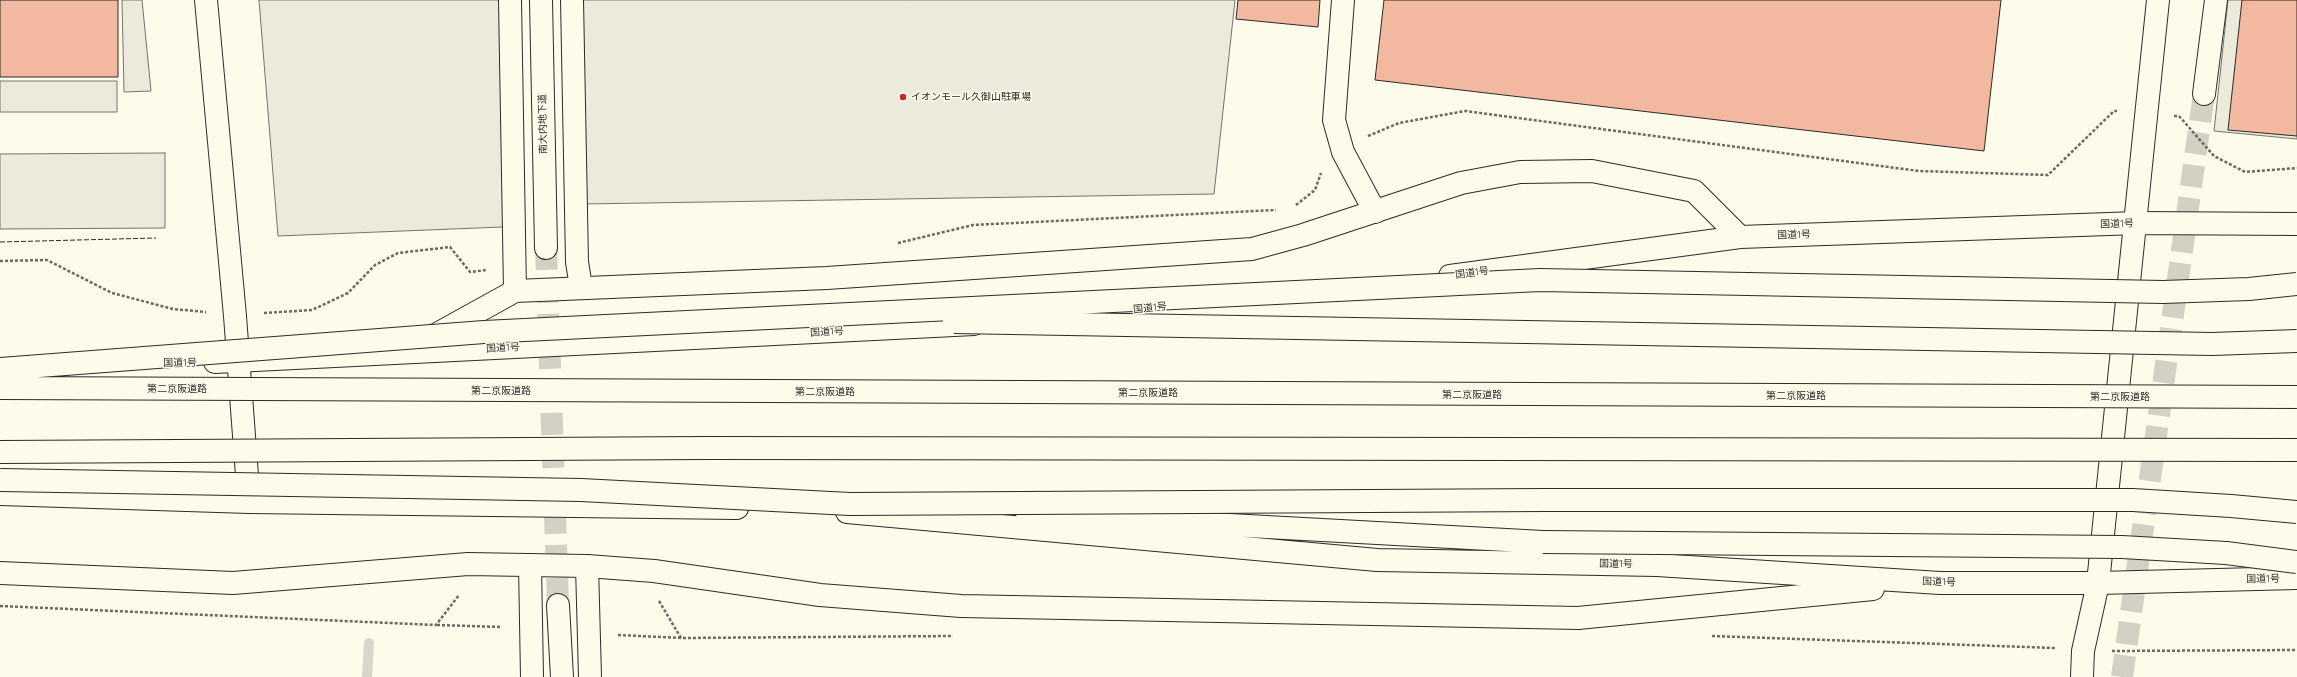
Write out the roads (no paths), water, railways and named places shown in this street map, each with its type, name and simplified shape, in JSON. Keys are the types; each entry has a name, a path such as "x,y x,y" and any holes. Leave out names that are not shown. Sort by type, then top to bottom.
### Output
{"main road":[{"path":"206,0 235,316 248,502"},
{"path":"510,0 515,290"},
{"name":"南大内地下道","path":"541,0 546,248"},
{"path":"572,0 577,262 581,287"},
{"path":"1343,0 1334,120 1343,152 1375,212"},
{"path":"2082,677 2083,651 2098,583 2137,223 2158,0"},
{"path":"2204,94 2216,0"},
{"path":"403,353 515,290 827,278 1252,249 1375,212 1461,183 1520,172 1592,171 1694,191 1740,237"},
{"name":"国道1号","path":"0,365 238,362 999,323 1400,282 1740,237 2137,223 2297,224"},
{"path":"0,369 484,332 738,318 1540,280 2163,292 2249,289 2297,284"},
{"path":"738,318 1536,330 2212,344 2297,341"},
{"name":"第二京阪道路","path":"0,388 2297,397"},
{"path":"0,452 697,448 2297,450"},
{"path":"0,480 581,490 1543,542 2122,546 2226,552 2297,562"},
{"name":"国道1号","path":"0,494 248,502 808,509 1377,560 1657,565 1940,583 2098,583 2297,578"},
{"path":"850,504 1536,500 2133,500 2297,512"},
{"path":"0,573 233,583 468,564 587,566 654,571 820,595 960,606 1578,618 1940,583"},
{"path":"530,565 532,677"},
{"path":"587,566 590,677"},
{"path":"558,605 562,677"}],"waterway":[{"path":"367,677 369,643"}],"tunnel":[{"path":"2122,677 2204,94"},
{"path":"546,248 558,605"}],"place":[{"name":"イオンモール久御山駐車場","path":"903,97"}]}
